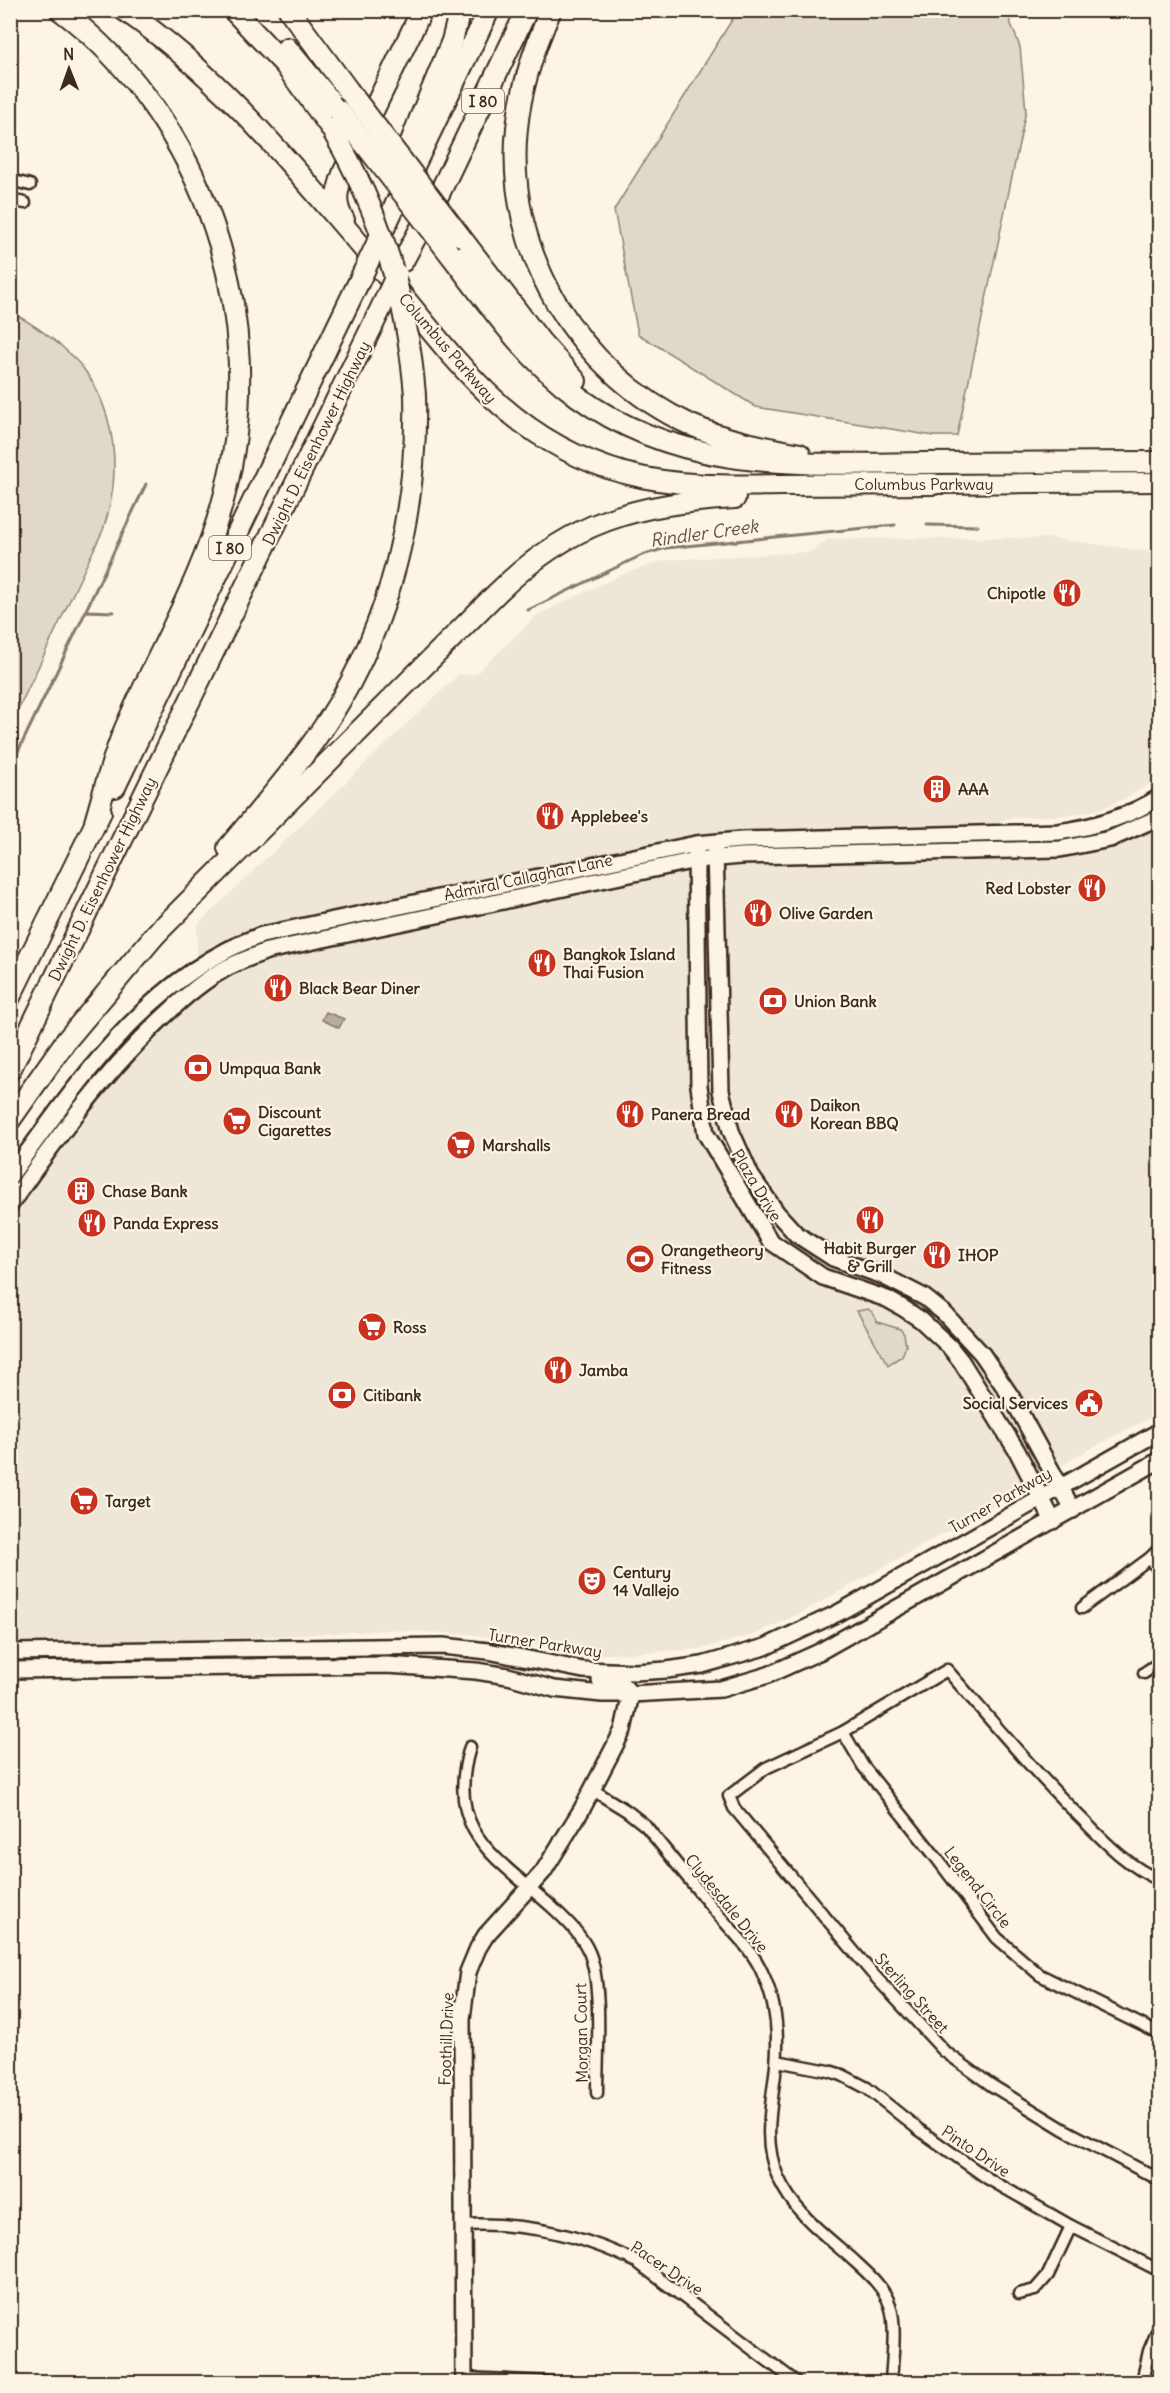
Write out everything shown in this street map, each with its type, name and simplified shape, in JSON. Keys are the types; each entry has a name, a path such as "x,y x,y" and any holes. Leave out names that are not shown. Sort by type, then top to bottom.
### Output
{"highway":[{"path":"60,10 85,30 130,75 160,113 184,156 203,197 221,249 233,299 238,354 236,435 223,502 193,579 124,732 95,822"},
{"name":"Columbus Parkway","path":"124,10 188,59 239,106 366,264 490,397 538,435 585,460 626,473 694,485 934,484"},
{"path":"10,1120 65,1042 305,752 335,708 362,658 387,595 404,529 414,462 415,395 405,318 392,263 369,199 335,119 232,10"},
{"name":"Columbus Parkway","path":"245,10 295,57 335,119 450,254 514,337 562,384 597,409 656,439 698,452 744,460 788,464 1160,462"},
{"path":"289,10 459,235 569,375 596,398 656,439"},
{"path":"366,264 340,214 337,193 351,153 422,10"},
{"path":"380,237 411,141 452,41 460,10"},
{"name":"Dwight D. Eisenhower Highway","path":"10,997 95,822 137,744 489,10"},
{"name":"Dwight D. Eisenhower Highway","path":"10,1070 527,10"},
{"path":"551,10 525,81 518,121 516,164 521,212 530,246 548,289 566,319 585,345 608,370 641,396 679,419 719,436 843,464"},
{"path":"153,937 497,593 534,560 561,542 605,520 669,503 913,484"}],"main road":[{"name":"Columbus Parkway","path":"934,484 1160,482"}],"street":[{"path":"10,180 30,185"},
{"path":"10,200 26,203"},
{"name":"Admiral Callaghan Lane","path":"10,1176 74,1089 108,1049 180,980 228,948 262,935 715,841 1058,832 1105,823 1160,798"},
{"name":"Admiral Callaghan Lane","path":"10,1205 88,1099 120,1061 184,998 211,977 235,963 284,946 696,860 1060,849 1110,839 1160,817"},
{"name":"Plaza Drive","path":"715,841 721,1091 731,1131 751,1176 777,1213 796,1234 833,1258 883,1276 924,1296 944,1313 982,1354 1012,1398 1073,1510"},
{"name":"Plaza Drive","path":"696,844 698,1075 706,1134 770,1240 823,1277 887,1299 903,1308 921,1320 949,1346 961,1361 1017,1451 1053,1521"},
{"name":"Turner Parkway","path":"10,1652 443,1646 488,1651 583,1670 635,1672 702,1665 765,1647 838,1613 1160,1431"},
{"path":"10,1670 387,1665 476,1671 508,1676 554,1689 602,1694 721,1689 768,1675 819,1652 880,1620 1160,1460"},
{"path":"1082,1608 1150,1558 1160,1548"},
{"path":"1150,1558 1160,1572"},
{"path":"1144,1673 1160,1662"},
{"path":"583,1670 595,1681 620,1682 631,1694"},
{"path":"843,1732 947,1670 1051,1788 1102,1839 1147,1875 1160,1880"},
{"name":"Foothill Drive","path":"464,2380 462,2019 464,1990 478,1948 543,1872 592,1790 623,1730 631,1694"},
{"name":"Sterling Street","path":"843,1732 766,1768 729,1796 734,1808 871,1972 944,2051 991,2085 1063,2129 1160,2180"},
{"name":"Legend Circle","path":"843,1732 863,1766 997,1938 1040,1975 1160,2034"},
{"name":"Morgan Court","path":"470,1747 464,1767 463,1795 470,1825 489,1853 565,1918 590,1954 596,1991 597,2093"},
{"name":"Clydesdale Drive","path":"592,1790 627,1811 646,1826 742,1942 762,1971 776,2021 777,2061 768,2127 776,2174 798,2210 873,2277 890,2306 893,2323 891,2382"},
{"name":"Pinto Drive","path":"777,2061 829,2071 867,2088 918,2129 987,2178 1071,2226 1160,2271"},
{"name":"Pacer Drive","path":"464,2225 502,2225 539,2230 581,2238 614,2251 637,2262 701,2309 784,2379 796,2382"},
{"path":"1019,2294 1035,2290 1048,2275 1071,2226"},
{"path":"1142,2382 1149,2351 1160,2325"},
{"path":"464,2380 554,2382"}],"shaded area":[{"path":"738,10 1006,11 1020,47 1026,111 957,436 934,436 756,407 638,334 614,210"},
{"path":"11,312 51,338 86,372 105,409 113,449 114,470 109,510 103,530 11,725"},
{"path":"1050,538 1159,553 1159,779 1126,798 1100,809 1072,815 1007,818 983,831 704,839 265,932 197,963 197,925 459,674 475,675 537,615 623,574 665,560 810,552 828,539"},
{"path":"1159,827 1159,1413 1077,1456 1004,1500 799,1614 753,1635 700,1649 591,1655 479,1635 395,1630 147,1642 11,1641 11,1217 86,1112 124,1065 188,1003 225,976 269,957 471,912 716,867 1061,857 1112,847"},
{"path":"326,1012 344,1019 339,1028 322,1020"},
{"path":"868,1309 873,1313 877,1322 900,1329 904,1334 906,1346 902,1356 888,1365 857,1311"}],"waterway":[{"path":"86,610 146,484"},
{"name":"Rindler Creek","path":"528,610 642,555 666,548 895,525"},
{"name":"Rindler Creek","path":"927,525 978,526"},
{"name":"Rindler Creek","path":"10,768 86,611 114,612"}],"place":[{"name":"Chipotle","path":"1067,593"},
{"name":"AAA","path":"937,789"},
{"name":"Applebee's","path":"550,816"},
{"name":"Red Lobster","path":"1092,888"},
{"name":"Olive Garden","path":"758,913"},
{"name":"Bangkok Island Thai Fusion","path":"542,963"},
{"name":"Black Bear Diner","path":"278,988"},
{"name":"Union Bank","path":"773,1001"},
{"name":"Umpqua Bank","path":"198,1068"},
{"name":"Panera Bread","path":"630,1114"},
{"name":"Daikon Korean BBQ","path":"789,1114"},
{"name":"Discount Cigarettes","path":"237,1121"},
{"name":"Marshalls","path":"461,1145"},
{"name":"Chase Bank","path":"81,1191"},
{"name":"Habit Burger & Grill","path":"870,1220"},
{"name":"Panda Express","path":"92,1223"},
{"name":"IHOP","path":"937,1255"},
{"name":"Orangetheory Fitness","path":"640,1259"},
{"name":"Ross","path":"372,1327"},
{"name":"Jamba","path":"558,1370"},
{"name":"Citibank","path":"342,1395"},
{"name":"Social Services","path":"1089,1403"},
{"name":"Target","path":"84,1501"},
{"name":"Century 14 Vallejo","path":"592,1581"}]}
